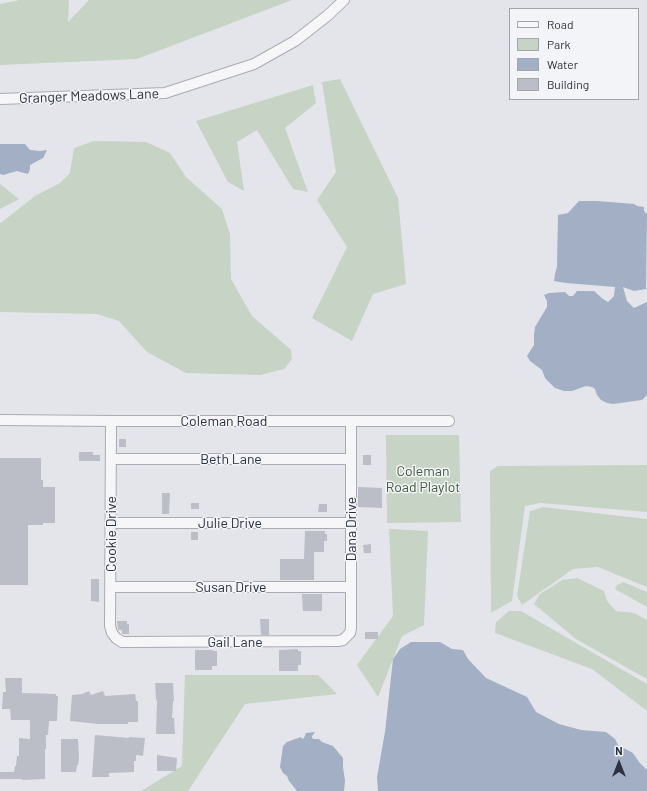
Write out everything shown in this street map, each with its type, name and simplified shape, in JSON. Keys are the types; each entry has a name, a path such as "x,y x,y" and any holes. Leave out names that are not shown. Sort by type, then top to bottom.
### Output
{"street":[{"name":"Granger Meadows Lane","path":"0,100 165,93 254,64 295,41 327,16 344,0"},
{"name":"Coleman Road","path":"0,420 449,421"},
{"name":"Cookie Drive","path":"111,421 110,626 112,633 122,642"},
{"name":"Dana Drive","path":"347,637 351,628 351,421"},
{"name":"Beth Lane","path":"111,459 351,459"},
{"name":"Julie Drive","path":"111,523 350,523"},
{"name":"Susan Drive","path":"111,587 351,588"},
{"name":"Gail Lane","path":"122,642 338,642 347,637"}],"green space":[{"path":"20,0 69,0 68,22 89,0 292,0 137,59 0,65 0,4"},
{"path":"340,79 398,198 406,284 373,294 352,341 312,318 347,247 317,200 336,172 322,82"},
{"path":"313,85 316,103 285,128 308,192 293,189 257,130 237,142 244,191 228,182 196,121"},
{"path":"94,141 146,142 170,153 186,177 222,209 230,234 231,279 252,316 291,350 292,359 284,369 260,375 186,373 147,352 119,321 97,314 0,312 0,223 35,196 60,183 70,173 74,148"},
{"path":"0,184 19,199 0,209"},
{"name":"Coleman Road Playlot","path":"386,435 459,435 461,522 387,523"},
{"path":"647,465 647,512 541,503 525,506 512,601 491,613 490,471 498,466"},
{"path":"543,507 647,519 647,587 598,567 573,569 522,605 517,596 530,511"},
{"path":"389,529 428,531 424,625 402,636 378,697 357,665 393,616"},
{"path":"577,578 604,591 607,601 616,611 634,613 647,620 647,679 576,639 534,604 540,594 562,580"},
{"path":"623,582 647,592 647,607 615,589 617,585"},
{"path":"509,611 521,611 647,684 647,711 592,669 495,633 496,622"},
{"path":"185,675 318,675 337,694 245,704 188,791 141,791 182,766"}],"water":[{"path":"0,144 25,144 30,150 47,150 43,158 30,165 28,174 17,171 3,175 0,174"},
{"path":"579,201 634,204 644,207 645,213 647,213 646,289 634,291 623,287 627,301 634,308 647,302 647,395 642,400 613,404 601,400 595,389 592,387 586,386 572,391 564,391 555,388 545,378 542,370 530,361 527,356 534,345 535,327 547,307 547,301 544,295 549,293 565,292 569,296 573,296 577,291 594,291 608,302 614,296 615,287 554,281 557,267 558,215 568,213"},
{"path":"411,642 440,642 452,649 463,650 468,659 486,678 527,697 536,712 559,724 581,730 606,732 615,739 618,745 633,753 647,770 647,791 378,791 377,777 385,732 393,659 400,649"},
{"path":"315,732 312,738 319,739 322,742 333,746 343,758 345,781 344,791 297,791 280,767 283,746 287,742 301,737 302,739 306,733"}],"building":[{"path":"119,439 126,439 126,447 119,447"},
{"path":"79,452 93,452 93,455 100,455 100,461 79,461"},
{"path":"363,455 371,455 371,465 363,465"},
{"path":"0,458 41,458 41,480 43,480 43,487 55,487 55,523 28,525 28,585 0,585"},
{"path":"358,487 382,488 382,508 358,507"},
{"path":"162,493 170,493 169,514 162,514"},
{"path":"191,503 199,503 199,509 191,509"},
{"path":"319,504 327,504 327,512 318,512"},
{"path":"305,531 325,531 325,534 327,534 327,541 324,541 324,552 314,552 314,580 280,580 280,559 304,559"},
{"path":"191,532 198,532 198,540 191,540"},
{"path":"371,544 371,553 364,553 363,545"},
{"path":"91,579 99,579 99,602 91,601"},
{"path":"302,594 322,594 322,611 303,611"},
{"path":"260,619 269,619 269,635 261,635"},
{"path":"117,621 127,621 127,624 129,624 129,634 122,634 122,630 118,630"},
{"path":"365,632 378,632 378,639 365,639"},
{"path":"298,649 298,651 301,651 301,665 298,665 298,671 279,671 279,650"},
{"path":"195,650 217,651 217,666 212,666 212,670 195,670"},
{"path":"5,678 22,678 22,693 56,694 56,696 58,696 57,721 49,721 48,735 46,735 45,779 0,779 0,772 14,772 17,756 19,756 19,738 30,739 30,721 11,720 10,709 2,709 3,692 6,692"},
{"path":"155,683 173,683 174,701 172,718 174,718 175,734 156,734 157,701"},
{"path":"89,691 91,695 103,691 105,696 135,694 136,701 138,701 138,722 128,722 128,724 98,724 70,721 72,695 82,694"},
{"path":"95,735 145,738 143,756 136,755 136,761 134,761 134,772 109,773 109,777 92,777"},
{"path":"61,739 78,739 79,758 76,772 61,772"},
{"path":"157,755 177,758 176,771 157,771"}]}
